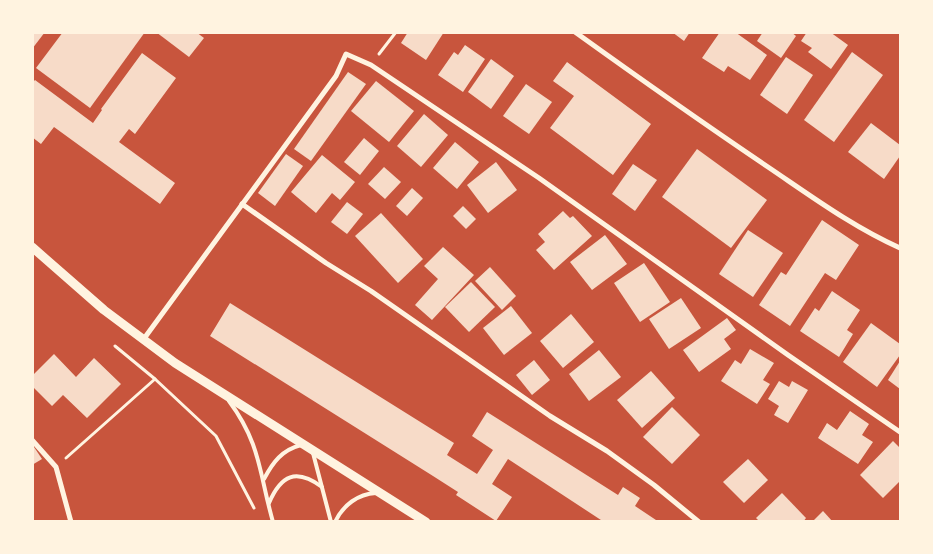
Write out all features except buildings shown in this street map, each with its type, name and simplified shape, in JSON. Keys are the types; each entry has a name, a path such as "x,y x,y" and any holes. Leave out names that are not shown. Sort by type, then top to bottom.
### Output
{"street":[{"path":"575,32 680,108 847,220 900,248"},
{"path":"143,340 336,76 346,54 371,64 539,178 900,432"},
{"path":"242,204 326,264 371,291 550,416 607,451 654,485 699,522"},
{"path":"32,247 104,310 143,340 424,521"},
{"path":"32,440 56,467 71,522"}],"lane":[{"path":"223,393 244,421 251,435 264,479 273,522"},
{"path":"264,479 280,455 291,448 309,446 331,522"},
{"path":"268,505 274,490 284,479 309,477 322,487"},
{"path":"335,522 345,506 357,498 368,494 383,493"}],"path":[{"path":"371,64 396,32"},
{"path":"115,346 155,379 216,436 256,514"},
{"path":"56,467 155,379"}]}
